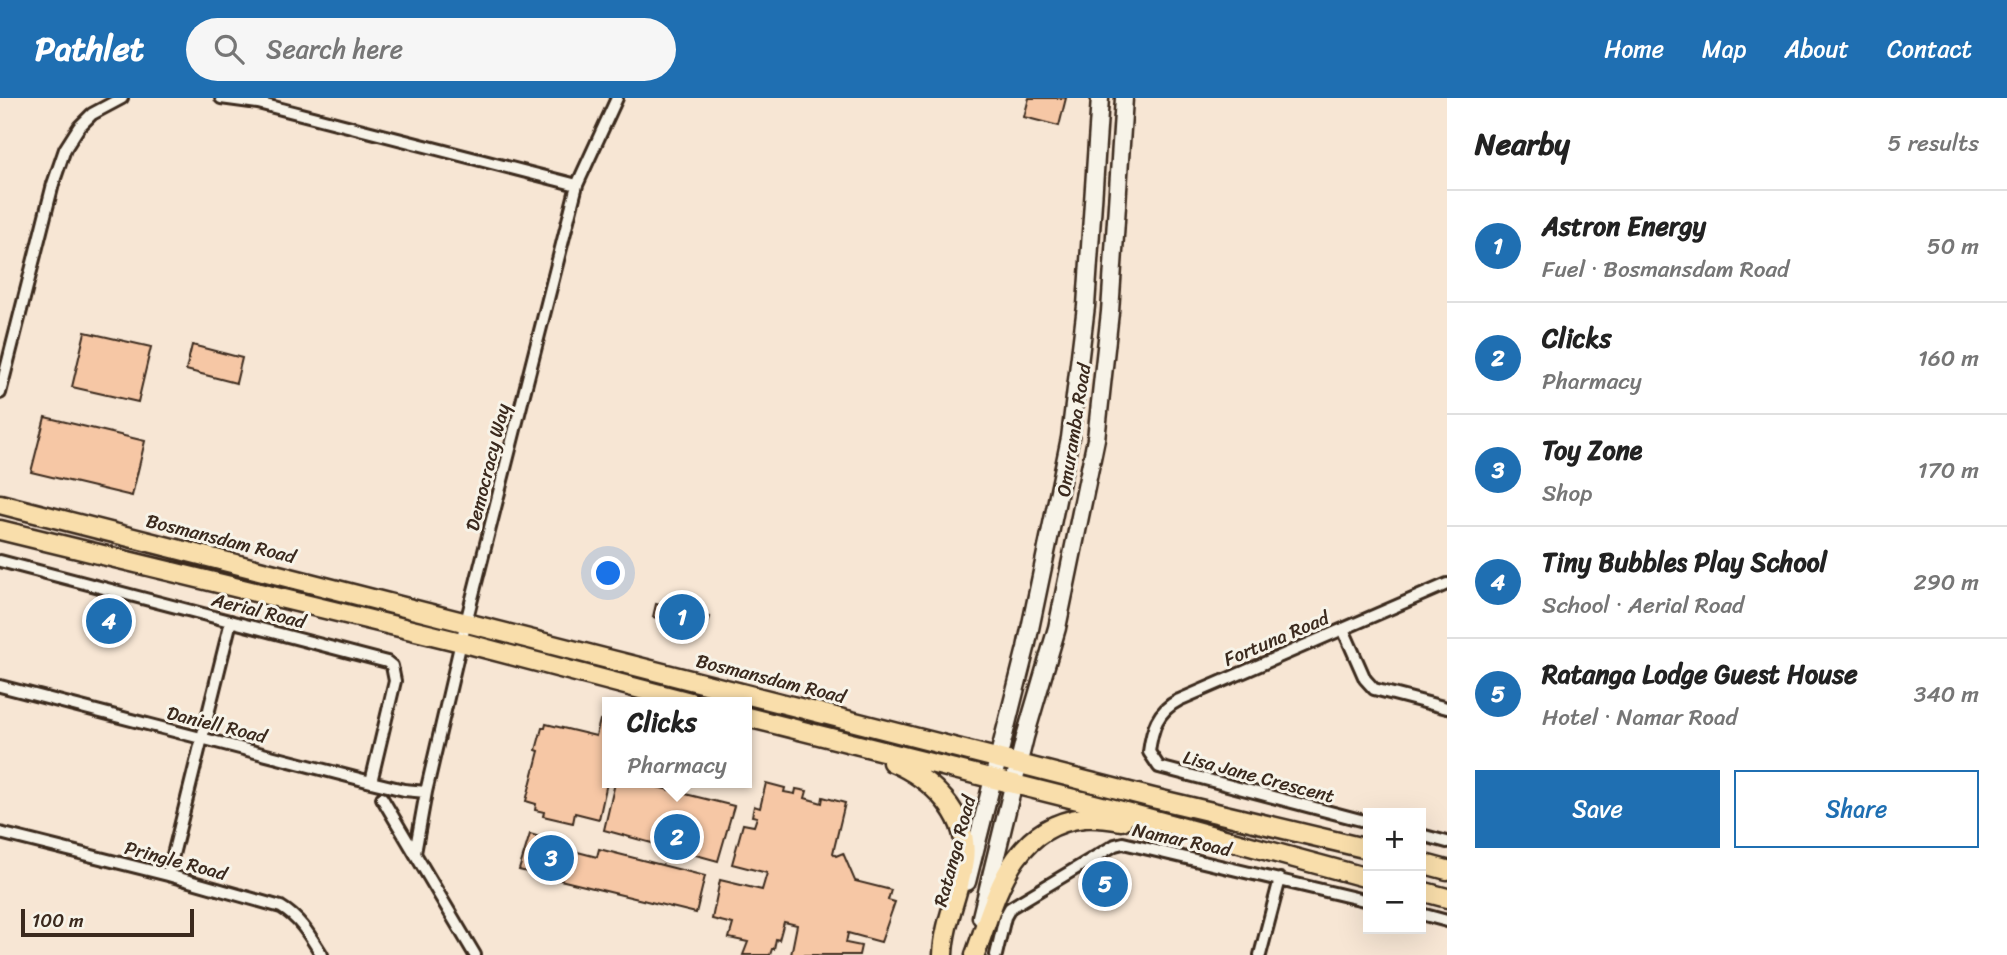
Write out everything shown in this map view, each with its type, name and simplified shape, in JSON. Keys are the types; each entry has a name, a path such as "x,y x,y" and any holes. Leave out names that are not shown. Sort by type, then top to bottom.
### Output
{"main road":[{"name":"Omuramba Road","path":"1000,757 1070,438 1086,306 1100,98"},
{"name":"Omuramba Road","path":"1020,762 1056,628 1096,439 1110,312 1124,98"},
{"name":"Bosmansdam Road","path":"0,504 1153,798 1363,848"},
{"path":"0,530 461,642 671,697"},
{"path":"752,718 1363,877"},
{"path":"847,743 918,774 932,785 955,815 964,857 946,933 945,955"},
{"name":"Ratanga Road","path":"945,955 1000,757"},
{"path":"973,955 1020,762"},
{"path":"973,955 1006,875 1019,853 1036,836 1085,818 1174,826"},
{"path":"1426,864 1447,870"},
{"path":"1426,892 1447,898"}],"street":[{"path":"0,393 52,184 65,149 79,127 93,114 122,98"},
{"path":"221,98 258,103 577,185"},
{"name":"Democracy Way","path":"415,853 426,792 461,642 577,185 617,98"},
{"name":"Aerial Road","path":"0,561 381,658 392,666 395,681 371,782"},
{"name":"Fortuna Road","path":"1149,752 1152,732 1160,712 1167,706 1447,584"},
{"path":"168,875 231,621"},
{"path":"1343,629 1365,679 1374,689 1447,708"},
{"name":"Daniell Road","path":"0,686 371,782 426,792"},
{"name":"Lisa Jane Crescent","path":"1149,752 1159,767 1176,773 1363,821"},
{"path":"382,799 475,955"},
{"name":"Pringle Road","path":"0,833 168,875 281,907 295,915 322,955"},
{"path":"1426,836 1447,842"},
{"name":"Namar Road","path":"996,955 1005,917 1010,908 1115,845 1132,844 1363,900"},
{"path":"1260,955 1280,879"},
{"path":"1426,915 1447,921"}],"building":[{"path":"1029,98 1066,98 1059,126 1024,117"},
{"path":"85,332 151,347 138,402 72,387"},
{"path":"192,345 242,358 236,383 186,370"},
{"path":"45,417 145,441 132,496 31,472"},
{"path":"656,604 710,617 706,630 653,617"},
{"path":"602,721 602,788 606,788 599,819 575,813 573,823 543,816 544,812 535,810 536,804 526,801 542,728 545,728 546,724 596,736"},
{"path":"766,783 785,788 784,792 795,794 796,789 807,791 805,798 822,803 823,797 845,803 833,853 836,856 843,853 855,881 891,890 888,900 895,902 881,942 848,933 846,943 861,946 859,955 791,955 797,925 784,922 779,940 776,939 770,955 743,955 748,942 729,938 733,924 712,919 720,880 762,890 767,873 732,864 743,824 754,826 757,817 752,816 754,806 760,808"},
{"path":"614,788 661,788 734,806 718,861 604,830"},
{"path":"530,834 563,844 562,848 597,857 599,849 705,876 696,913 519,870"}],"place":[{"name":"Astron Energy","path":"682,617"},
{"name":"Tiny Bubbles Play School","path":"109,621"},
{"name":"Clicks","path":"677,837"},
{"name":"Toy Zone","path":"551,858"},
{"name":"Ratanga Lodge Guest House","path":"1105,884"}]}
